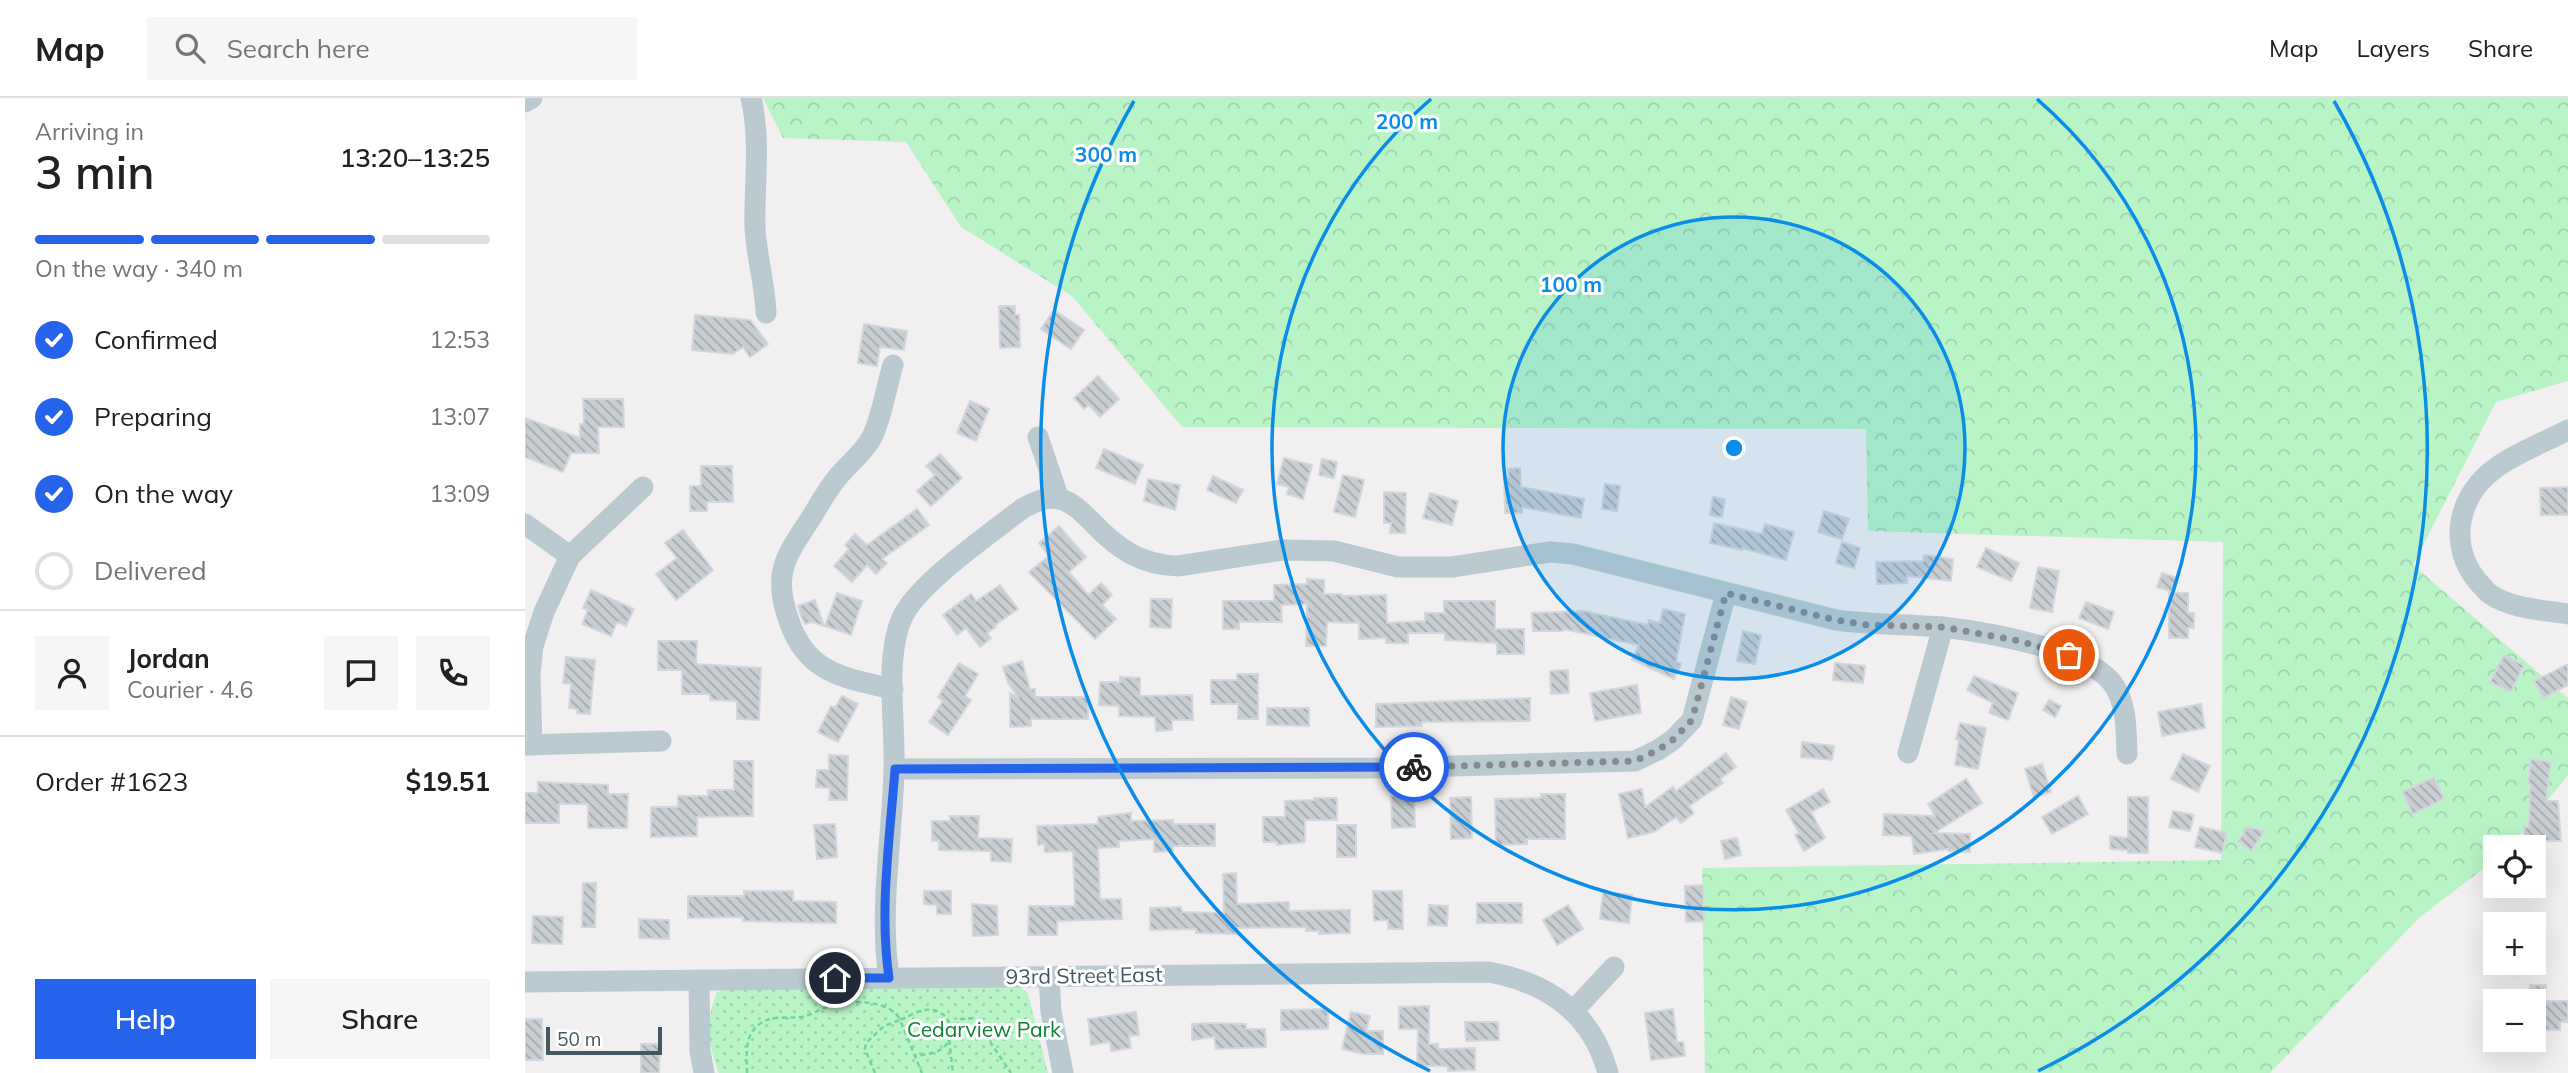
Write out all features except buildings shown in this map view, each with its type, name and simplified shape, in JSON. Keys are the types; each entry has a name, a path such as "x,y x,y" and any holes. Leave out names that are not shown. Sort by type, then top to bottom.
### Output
{"street":[{"path":"525,102 531,98"},
{"path":"751,98 757,134 755,230 765,284 766,313"},
{"path":"893,365 872,437 837,479 787,554 781,584 783,605 795,640 813,662 840,677 893,689"},
{"path":"2568,430 2497,467 2468,498 2461,513 2459,528 2461,553 2466,565 2490,594 2517,605 2568,614"},
{"path":"1038,438 1059,499"},
{"path":"643,487 570,556 544,611 533,646 529,745 661,741"},
{"path":"889,978 886,956 887,901 895,769 893,658 897,628 914,599 935,579 1023,508 1039,501 1059,499 1071,504 1125,552 1160,566 1178,566 1283,550 1334,551 1398,567 1452,567 1550,552 1573,554 1836,620 1868,625 1943,627 2041,647 2084,661 2114,684 2125,716 2127,754"},
{"path":"525,524 570,556"},
{"path":"895,769 1384,768 1635,761 1674,739 1692,720 1726,593"},
{"path":"1908,753 1943,627"},
{"path":"1608,1073 1597,1043 1574,1010 1615,967"},
{"name":"93rd Street East","path":"525,982 1489,972 1512,976 1555,996 1574,1010"},
{"path":"1049,977 1052,1024 1062,1073"},
{"path":"699,980 700,1051 704,1073"}],"path":[{"path":"747,1073 748,1040 754,1029 767,1020 808,1016 841,1003 883,1004 897,1012 922,1073"},
{"path":"875,1073 865,1049 866,1043 884,1026 925,1010 938,1011 948,1020 951,1034"},
{"path":"916,1056 940,1050 961,1019 974,1018 1011,1073"},
{"path":"949,1040 953,1073"}],"green space":[{"path":"763,98 2568,98 2568,381 2496,402 2413,565 2568,698 2568,775 2520,835 2483,835 2483,869 2420,917 2270,1073 1705,1073 1702,868 2221,860 2223,542 1868,531 1866,429 1182,427 1072,296 961,227 906,142 783,138"},
{"name":"Cedarview Park","path":"1019,986 1028,994 1048,1073 719,1073 712,1053 709,1022 713,1002 717,992 729,989"}],"way so far":[{"path":"1414,767 1635,761 1658,750 1674,739 1692,720 1726,593 1836,620 1868,625 1943,627 2015,640 2069,655"}],"route":[{"path":"835,978 889,978 886,956 888,856 895,769 1414,767"}]}
